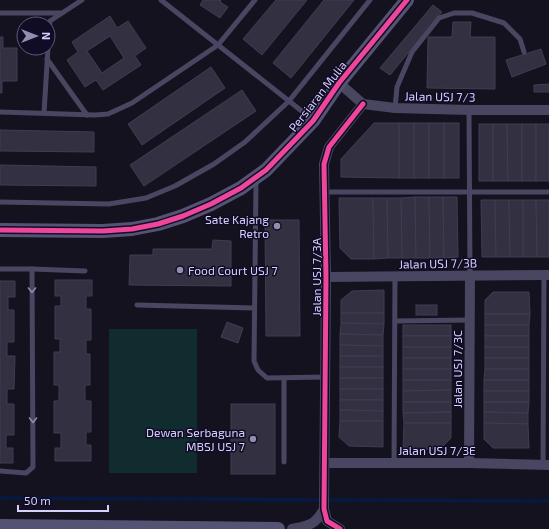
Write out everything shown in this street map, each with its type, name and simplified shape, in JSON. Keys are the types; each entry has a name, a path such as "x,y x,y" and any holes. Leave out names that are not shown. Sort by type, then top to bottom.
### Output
{"street":[{"name":"Persiaran Mulia","path":"0,230 103,231 132,229 158,224 183,216 211,204 241,188 271,165 313,121 339,83 407,0"},
{"path":"339,83 363,104"},
{"name":"Jalan USJ 7/3","path":"363,104 395,108 549,110"},
{"name":"Jalan USJ 7/3A","path":"324,509 326,277 324,164 329,147 363,104"},
{"name":"Jalan USJ 7/3C","path":"469,463 470,275"},
{"name":"Jalan USJ 7/3B","path":"326,277 546,275"},
{"name":"Jalan USJ 7/3E","path":"325,463 469,463 546,465"},
{"path":"292,529 311,525 318,519 324,509"},
{"path":"324,509 327,521 340,529"},
{"path":"0,526 278,529"}],"lane":[{"path":"161,0 313,121"},
{"path":"0,112 87,115 108,114 132,103 218,45 255,0"},
{"path":"0,202 110,204 146,198 176,186 214,164 245,142 289,101 370,0"},
{"path":"56,17 79,1"},
{"path":"0,13 61,13"},
{"path":"395,108 397,87 412,52 439,18 454,13 472,13 504,23 520,39 524,52"},
{"path":"44,113 47,56"},
{"path":"47,59 87,115"},
{"path":"469,110 470,275"},
{"path":"256,177 254,361 258,370 267,378 325,377"},
{"path":"325,192 549,192"},
{"path":"0,269 85,271"},
{"path":"0,472 26,473 33,467 32,269"},
{"path":"546,275 546,465"},
{"path":"394,463 395,276"},
{"path":"137,305 254,308"},
{"path":"395,321 470,320"},
{"path":"284,378 284,462"}],"green space":[{"path":"109,329 197,329 197,473 109,473"}],"building":[{"path":"203,0 221,0 220,2 228,7 220,18 200,5"},
{"path":"276,0 307,0 262,55 243,39"},
{"path":"324,0 354,0 291,78 273,63"},
{"path":"433,5 442,12 390,75 380,68"},
{"path":"110,16 117,28 128,21 146,48 135,56 141,65 103,90 96,80 85,87 67,60 78,52 72,42","holes":["110,36 124,58 102,73 87,51"]},
{"path":"453,22 471,22 470,37 495,37 495,89 427,88 428,37 452,37"},
{"path":"0,37 3,37 3,48 16,48 17,81 2,81 2,93 0,93"},
{"path":"541,49 546,64 512,77 506,60"},
{"path":"211,67 225,88 142,145 128,124"},
{"path":"549,84 549,92 534,92 534,85"},
{"path":"242,90 256,111 144,186 130,165"},
{"path":"374,123 399,123 399,178 341,177 341,159"},
{"path":"399,123 414,123 414,178 399,178"},
{"path":"414,123 429,123 429,178 414,178"},
{"path":"429,123 444,123 444,178 429,178"},
{"path":"444,123 459,123 459,178 444,178"},
{"path":"479,124 493,124 493,181 479,181"},
{"path":"493,124 507,124 508,181 493,181"},
{"path":"507,124 522,124 522,181 508,181"},
{"path":"522,124 536,124 536,181 522,181"},
{"path":"536,124 549,124 549,181 536,181"},
{"path":"0,130 94,132 94,152 0,151"},
{"path":"0,165 96,167 96,186 0,185"},
{"path":"415,197 416,258 402,258 401,198"},
{"path":"415,197 429,197 430,258 416,258"},
{"path":"429,197 443,197 444,258 430,258"},
{"path":"443,197 457,197 458,257 444,258"},
{"path":"339,198 373,198 374,259 351,259 340,248"},
{"path":"373,198 387,198 388,258 374,259"},
{"path":"387,198 401,198 402,258 388,258"},
{"path":"481,200 495,200 496,257 482,257"},
{"path":"495,200 509,200 510,257 496,257"},
{"path":"509,200 523,200 523,257 510,257"},
{"path":"523,200 536,200 537,257 523,257"},
{"path":"536,200 549,200 549,257 537,257"},
{"path":"265,220 299,220 300,336 266,336"},
{"name":"Food Court USJ 7","path":"213,240 231,241 231,286 129,285 130,255 153,255 153,249 212,249"},
{"path":"55,280 92,280 92,296 86,296 86,309 91,309 91,340 86,340 86,354 90,354 90,385 85,385 85,401 91,401 91,432 86,432 86,445 91,445 91,461 55,461 55,448 61,448 61,433 54,433 54,401 59,401 59,385 54,385 54,352 60,352 60,339 55,339 55,306 61,306 61,296 55,296"},
{"path":"0,281 15,281 15,297 8,297 8,310 14,310 14,342 7,342 7,356 15,356 14,389 7,389 7,404 14,404 14,435 6,435 6,448 13,448 13,463 0,463"},
{"path":"384,290 384,313 341,313 341,300 352,291"},
{"path":"493,292 529,292 530,314 485,314 485,300"},
{"path":"416,305 437,305 437,315 416,315"},
{"path":"341,313 384,313 384,324 341,323"},
{"path":"485,314 530,314 529,325 485,325"},
{"path":"227,322 243,328 238,343 221,337"},
{"path":"341,323 384,324 383,335 340,334"},
{"path":"403,325 451,325 451,336 403,336"},
{"path":"485,325 529,325 529,336 485,336"},
{"path":"340,334 383,335 383,346 340,345"},
{"path":"403,336 451,336 451,347 403,347"},
{"path":"485,336 529,336 529,347 485,347"},
{"path":"340,345 383,346 383,356 340,356"},
{"path":"403,347 451,347 451,358 403,358"},
{"path":"485,347 529,347 529,358 485,358"},
{"path":"340,356 383,356 383,367 340,367"},
{"path":"403,358 451,358 451,369 403,369"},
{"path":"485,358 529,358 529,369 485,369"},
{"path":"340,367 383,367 383,378 340,378"},
{"path":"403,369 451,369 451,380 403,380"},
{"path":"485,369 529,369 529,380 484,380"},
{"path":"340,378 383,378 383,389 340,389"},
{"path":"403,380 451,380 451,390 403,391"},
{"path":"484,380 529,380 529,391 484,391"},
{"path":"340,389 383,389 383,400 340,400"},
{"path":"451,390 451,402 403,402 403,391"},
{"path":"484,391 529,391 529,402 484,402"},
{"path":"340,400 383,400 383,411 340,410"},
{"path":"403,402 451,402 451,412 403,413"},
{"path":"484,402 529,402 528,413 484,412"},
{"name":"Dewan Serbaguna MBSJ USJ 7","path":"231,404 275,404 275,474 231,474"},
{"path":"340,410 383,411 383,421 340,421"},
{"path":"451,412 451,423 404,423 403,413"},
{"path":"484,412 528,413 528,424 484,423"},
{"path":"340,421 383,421 383,447 349,446 339,437"},
{"path":"404,423 451,423 451,438 440,449 403,449"},
{"path":"484,423 528,424 529,448 493,448 484,439"}],"waterway":[{"path":"0,498 549,501"}],"cycle path":[{"path":"0,230 103,231 132,229 158,224 183,216 211,204 241,188 266,170 313,121 339,83 407,0"},
{"path":"340,529 327,521 324,509 326,277 324,164 329,147 363,104"}],"place":[{"name":"Sate Kajang Retro","path":"277,226"},
{"name":"Food Court USJ 7","path":"180,270"},
{"name":"Dewan Serbaguna MBSJ USJ 7","path":"253,439"}]}
